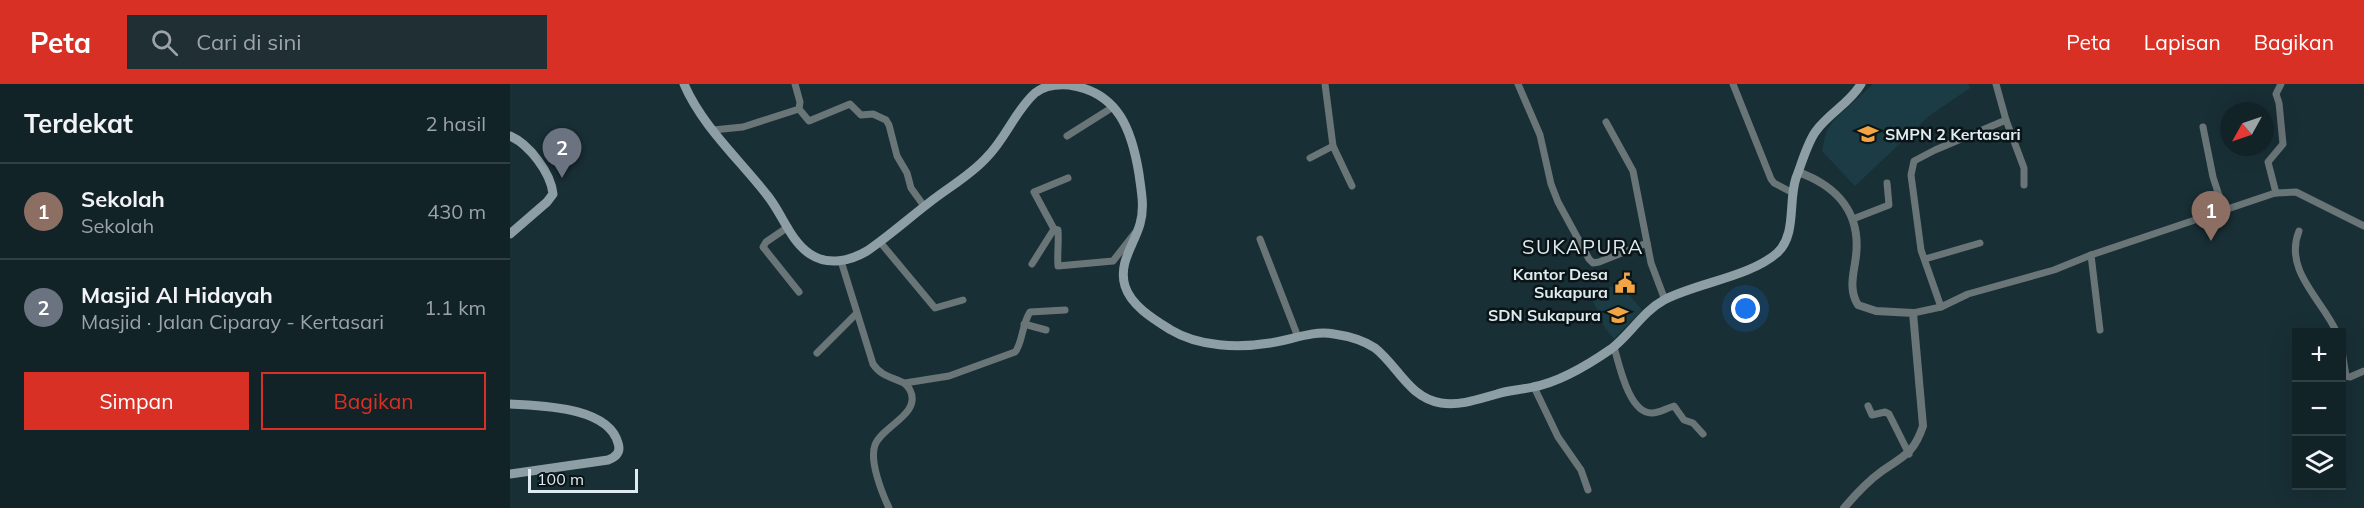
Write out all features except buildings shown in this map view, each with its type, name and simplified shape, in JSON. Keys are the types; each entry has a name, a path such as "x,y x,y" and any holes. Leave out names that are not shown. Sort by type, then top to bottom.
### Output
{"main road":[{"path":"684,84 693,102 713,130 767,195 788,227 811,254 823,260 841,261 860,255 880,242 985,160 1022,109 1040,90 1055,85 1078,87 1099,94 1113,107 1126,126 1136,155 1142,202 1137,232 1123,269 1125,286 1134,301 1167,328 1191,339 1227,345 1270,343 1321,333 1359,339 1382,355 1409,386 1441,403 1480,400 1556,380 1614,347 1644,315 1665,300 1749,269 1779,252 1787,240 1798,172 1813,136 1861,84"},
{"path":"510,136 521,141 532,153 550,180 553,194 510,234"},
{"path":"510,404 582,412 612,432 619,446 619,452 608,460 510,474"}],"street":[{"path":"795,84 800,102 799,109 809,121 850,104 861,115 873,114 886,120 899,160 908,173 912,188 924,206"},
{"path":"1325,84 1334,146 1352,186"},
{"path":"1518,84 1540,135 1551,184 1558,202 1589,259 1593,263 1599,262 1647,243"},
{"path":"1733,84 1771,179 1793,193"},
{"path":"1996,84 2006,120 2024,168 2024,185"},
{"path":"2276,193 2268,162 2283,144 2276,94 2281,84"},
{"path":"1067,136 1113,107"},
{"path":"713,130 743,127 799,109"},
{"path":"1941,307 1922,250 1911,176 1914,161 2006,120"},
{"path":"1606,122 1633,171 1652,264 1665,300"},
{"path":"2203,127 2213,177 2224,211"},
{"path":"1310,158 1334,146"},
{"path":"1798,172 1820,181 1829,188 1846,207 1853,219 1856,249 1852,291 1858,305 1876,311 1913,313 1941,307 1968,294 2054,270 2091,255 2276,193 2296,192 2364,226"},
{"path":"1068,178 1034,192 1054,229 1058,230 1056,251 1058,266 1113,261 1132,235 1137,232"},
{"path":"1853,219 1889,205 1887,183"},
{"path":"788,227 766,242 763,247 799,292"},
{"path":"1032,264 1054,229"},
{"path":"2299,231 2294,250 2304,282 2328,313 2335,328"},
{"path":"1260,239 1298,337"},
{"path":"880,242 935,308 963,300"},
{"path":"1925,259 1980,243"},
{"path":"2091,255 2100,330"},
{"path":"841,261 856,314 877,370 884,376 905,383 949,376 1015,352 1020,345 1024,324 1030,312 1065,310"},
{"path":"1844,508 1882,471 1909,454 1918,441 1923,426 1913,313"},
{"path":"817,353 856,314"},
{"path":"1024,324 1046,330"},
{"path":"1614,347 1636,406 1644,412 1652,413 1674,406 1684,420 1694,423 1703,434"},
{"path":"2346,376 2350,377 2364,371"},
{"path":"889,508 879,485 874,450 879,437 910,409 912,397 905,383"},
{"path":"1534,387 1562,445 1581,470 1588,490"},
{"path":"1868,406 1872,415 1885,412 1889,414 1909,454"}],"shaded area":[{"name":"SMPN 2 Kertasari","path":"1873,84 1968,84 1970,88 1929,116 1855,186 1822,151 1826,132 1834,120"},
{"name":"SDN Sukapura","path":"1620,284 1642,310 1614,339 1605,328 1590,294"}],"place":[{"name":"SMPN 2 Kertasari","path":"1868,134"},
{"name":"Masjid Al Hidayah","path":"562,178"},
{"name":"Sekolah","path":"2211,241"},
{"name":"Kantor Desa Sukapura","path":"1625,283"},
{"name":"SDN Sukapura","path":"1618,315"}],"district":[{"name":"SUKAPURA","path":"1583,247"}]}
